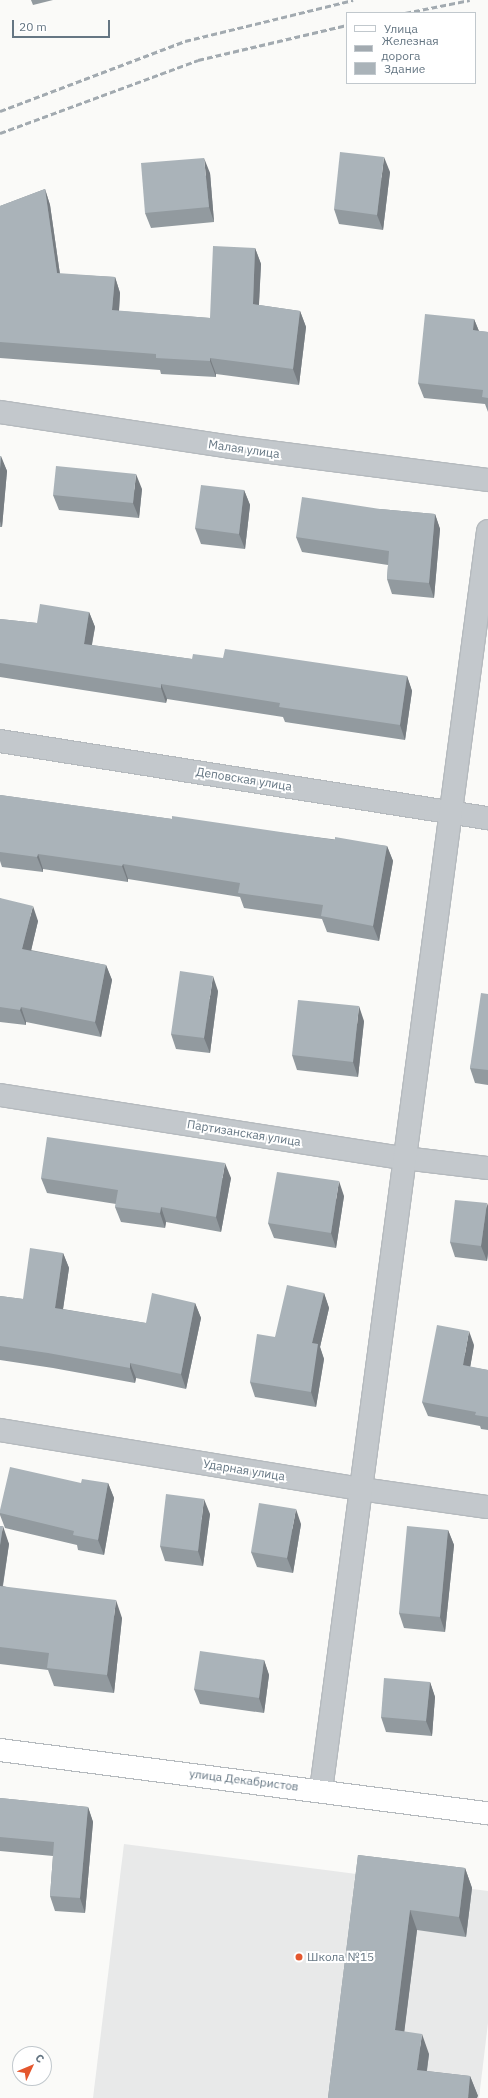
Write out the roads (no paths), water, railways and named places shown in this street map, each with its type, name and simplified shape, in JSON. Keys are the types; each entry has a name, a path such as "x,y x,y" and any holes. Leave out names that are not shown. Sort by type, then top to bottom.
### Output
{"main road":[{"name":"улица Декабристов","path":"0,1750 321,1790 488,1813"}],"street":[{"name":"Малая улица","path":"0,412 231,447 488,480"},
{"path":"321,1790 488,531"},
{"name":"Деповская улица","path":"0,741 488,818"},
{"name":"Партизанская улица","path":"0,1095 404,1158 488,1168"},
{"name":"Ударная улица","path":"0,1430 361,1489 488,1507"}],"railway":[{"path":"0,111 185,41 353,0"},
{"path":"410,12 470,0"},
{"path":"0,133 198,60 346,25"}],"place":[{"name":"Школа №15","path":"299,1957"}]}
